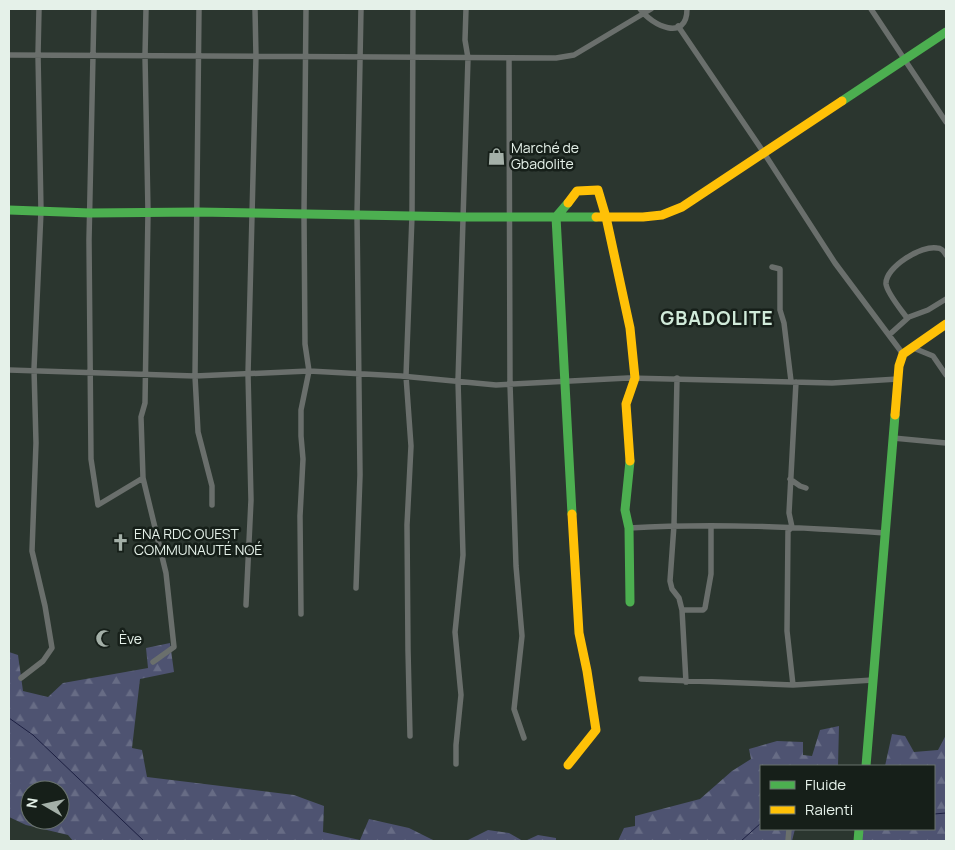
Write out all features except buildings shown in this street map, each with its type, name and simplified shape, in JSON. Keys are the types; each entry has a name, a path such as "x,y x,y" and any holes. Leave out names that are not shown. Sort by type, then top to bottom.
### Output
{"street":[{"path":"21,678 43,661 52,648 45,606 32,551 36,443 34,370 42,211 38,55 39,9"},
{"path":"94,9 90,213 91,460 98,505 143,478"},
{"path":"146,9 148,212 145,404 141,417 143,478 166,572 174,647 153,662"},
{"path":"199,9 195,376 198,432 212,486 212,505"},
{"path":"246,605 251,500 248,374 256,57 255,9"},
{"path":"301,614 300,516 303,459 301,410 309,371 305,344 306,9"},
{"path":"356,588 360,475 357,215 361,9"},
{"path":"410,736 407,525 412,446 406,376 412,216 413,9"},
{"path":"456,764 456,745 462,694 455,632 463,555 458,381 468,58 466,9"},
{"path":"9,55 556,58 574,55 642,11 651,9"},
{"path":"642,11 653,23 673,29 684,21 687,9"},
{"path":"871,9 946,122"},
{"path":"678,26 764,152 835,263 903,354"},
{"path":"9,210 90,213 198,212 464,217 643,217 662,215 676,210 946,32"},
{"path":"509,58 510,384 516,566 522,636 514,709 524,738"},
{"path":"568,765 596,730 579,633 556,217 577,192 598,190 606,217 630,328 635,378 626,404 630,456 625,510 629,528 630,602"},
{"path":"907,318 888,290 886,283 889,274 903,260 923,250 936,247 942,249 946,254"},
{"path":"772,267 780,269 780,310 794,381 789,513 792,527"},
{"path":"889,335 907,318 928,310 946,299"},
{"path":"866,765 899,366 903,354 946,324"},
{"path":"911,347 933,356 946,375"},
{"path":"9,370 195,376 309,371 406,376 496,385 635,378 832,383 898,380"},
{"path":"677,378 674,525 670,581 672,589 679,598 682,610 686,682"},
{"path":"893,438 946,443"},
{"path":"790,479 806,488"},
{"path":"629,528 674,525 792,527 885,533"},
{"path":"682,610 703,610 705,608 711,574 711,526"},
{"path":"792,527 788,531 787,631 793,685"},
{"path":"641,679 793,685 873,680"}],"green space":[{"path":"170,643 174,672 140,679 132,748 142,750 147,777 294,795 324,806 323,832 360,840 369,819 409,828 435,841 73,841 68,835 47,830 70,830 70,780 20,780 20,822 9,817 9,652 18,655 23,691 48,697 63,683 148,668 146,648"},
{"path":"839,726 838,765 760,765 760,830 795,830 792,841 618,841 624,828 635,826 635,816 700,799 732,771 751,759 749,749 777,741 803,742 803,755 812,756 820,730"},
{"path":"892,734 905,736 914,752 938,750 946,735 946,841 854,841 856,830 935,830 935,765 885,765"},
{"path":"488,830 509,833 523,841 466,841"},
{"path":"538,835 556,838 556,841 525,841"}],"waterway":[{"path":"9,718 33,735 144,841"},
{"path":"935,814 946,813"},
{"path":"741,841 760,824"}],"traffic: fast":[{"path":"842,101 946,32"},
{"path":"568,203 556,217 572,514"},
{"path":"9,210 90,213 198,212 464,217 596,217"},
{"path":"866,765 895,415"},
{"path":"630,461 625,510 629,528 630,602"},
{"path":"858,841 859,830"}],"traffic: slow":[{"path":"596,217 662,215 682,207 842,101"},
{"path":"568,203 577,191 598,190 606,217 630,328 635,378 626,404 630,461"},
{"path":"895,415 899,366 903,354 946,324"},
{"path":"568,765 596,730 579,633 572,514"}],"place":[{"name":"Marché de Gbadolite","path":"497,156"},
{"name":"ENA RDC OUEST COMMUNAUTÉ NOÉ","path":"120,542"},
{"name":"Ève","path":"105,639"}],"district":[{"name":"GBADOLITE","path":"717,318"}]}
